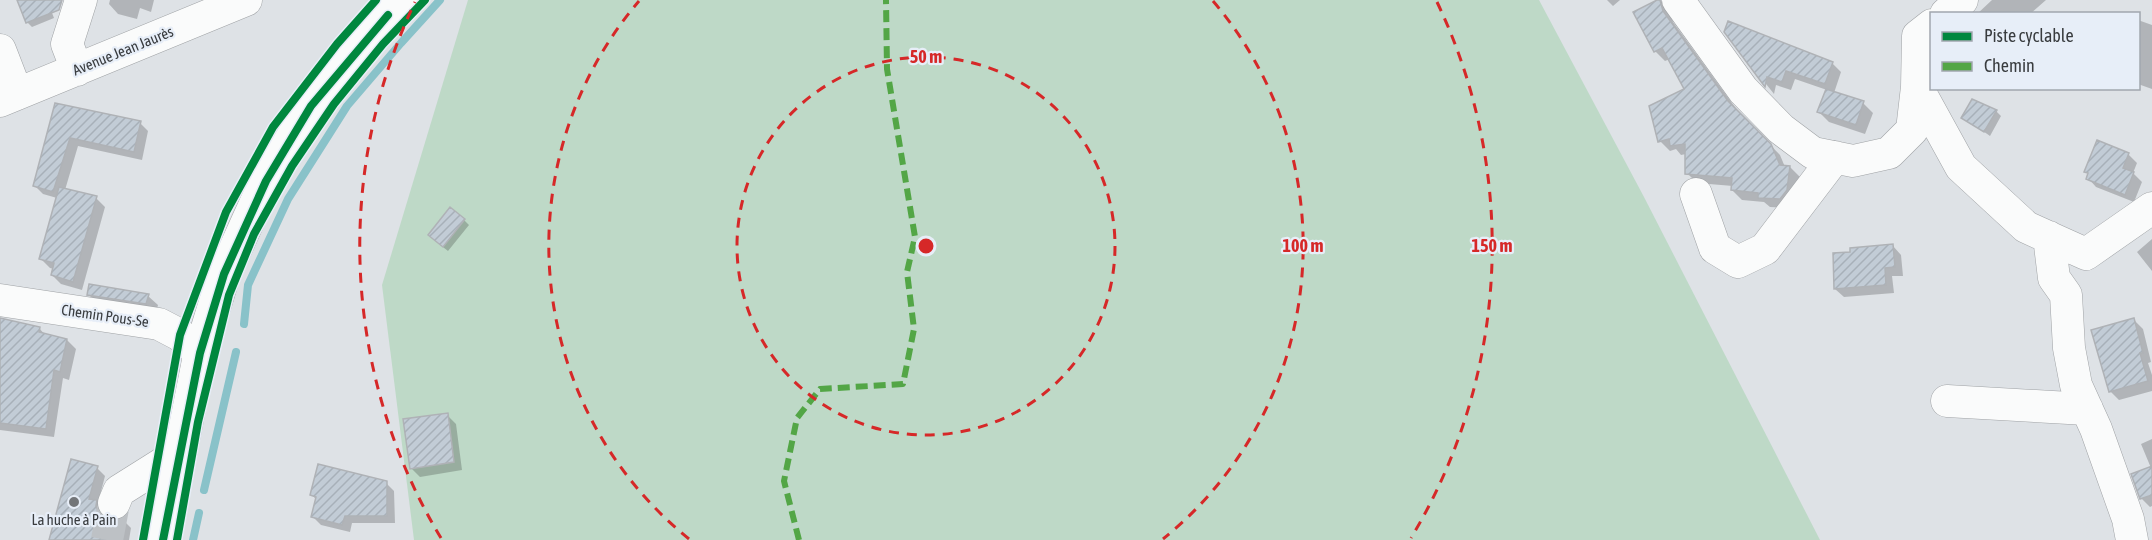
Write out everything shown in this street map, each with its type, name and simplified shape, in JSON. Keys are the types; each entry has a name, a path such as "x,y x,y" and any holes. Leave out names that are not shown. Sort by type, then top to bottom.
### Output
{"main road":[{"path":"163,540 201,353 224,274 266,181 311,106 388,5"}],"street":[{"path":"77,70 66,44 81,0"},
{"name":"Avenue Jean Jaurès","path":"9,97 246,0"},
{"path":"1678,0 1743,90 1781,129 1813,153 1853,161 1889,153 1912,130 1917,87 1918,36 1930,27"},
{"path":"1948,12 1962,0"},
{"path":"0,50 9,97"},
{"path":"1917,87 1961,167 2026,227 2086,254 2152,208"},
{"path":"1696,194 1715,248 1738,262 1765,249 1835,157"},
{"path":"2049,237 2054,278 2066,295 2069,348 2076,385 2096,429 2128,519 2132,540"},
{"name":"Chemin Pous-Se","path":"0,300 159,324 180,335 201,353"},
{"path":"1947,401 2087,409"},
{"path":"114,503 118,491 181,452"}],"green space":[{"path":"468,0 1539,0 1644,197 1820,540 414,540 382,285"}],"building":[{"path":"17,0 62,0 59,10 26,23"},
{"path":"1660,0 1663,11 1728,101 1771,144 1780,165 1790,166 1787,190 1780,199 1758,198 1758,193 1731,190 1732,178 1685,174 1685,144 1670,146 1669,139 1658,142 1649,106 1684,89 1662,48 1654,52 1633,12"},
{"path":"1728,21 1833,62 1825,84 1786,71 1782,82 1767,77 1765,87 1724,32"},
{"path":"1826,89 1864,101 1856,125 1817,112"},
{"path":"1972,99 1997,110 1984,132 1961,118"},
{"path":"55,103 141,121 134,152 70,138 53,192 33,186"},
{"path":"2097,140 2129,153 2123,168 2134,172 2125,195 2086,179 2088,173 2084,172"},
{"path":"59,187 97,196 73,282 51,275 54,263 39,259"},
{"path":"450,207 465,219 443,247 428,235"},
{"path":"1893,244 1895,267 1885,268 1886,285 1834,289 1833,253 1850,252 1850,248"},
{"path":"89,284 149,294 146,304 87,295"},
{"path":"0,318 40,327 39,332 67,339 60,372 54,370 46,429 0,423"},
{"path":"2134,318 2148,381 2109,392 2091,330"},
{"path":"448,413 454,462 410,469 403,419"},
{"name":"La huche à Pain","path":"71,459 98,466 89,499 97,500 96,506 99,513 107,519 116,521 123,518 120,540 49,540"},
{"path":"318,464 387,481 387,516 345,516 342,525 311,517 316,497 310,495"},
{"path":"2152,466 2152,495 2140,499 2131,474"}],"waterway":[{"path":"244,324 248,285 288,199 347,106 440,0"},
{"path":"204,490 236,352"},
{"path":"193,540 199,513"}],"tunnel":[{"path":"107,540 114,503"}],"marked path":[{"path":"799,540 784,481 797,418 820,389 903,384 914,329 907,272 915,237 887,69 886,0"}],"cycle path":[{"path":"143,540 180,335 226,212 273,127 337,44 376,0"},
{"path":"177,540 198,422 229,295 254,234 292,166 334,104 383,44 425,0"},
{"path":"163,540 200,353 224,274 266,181 311,106 388,15"}],"place":[{"name":"La huche à Pain","path":"74,502"}]}
